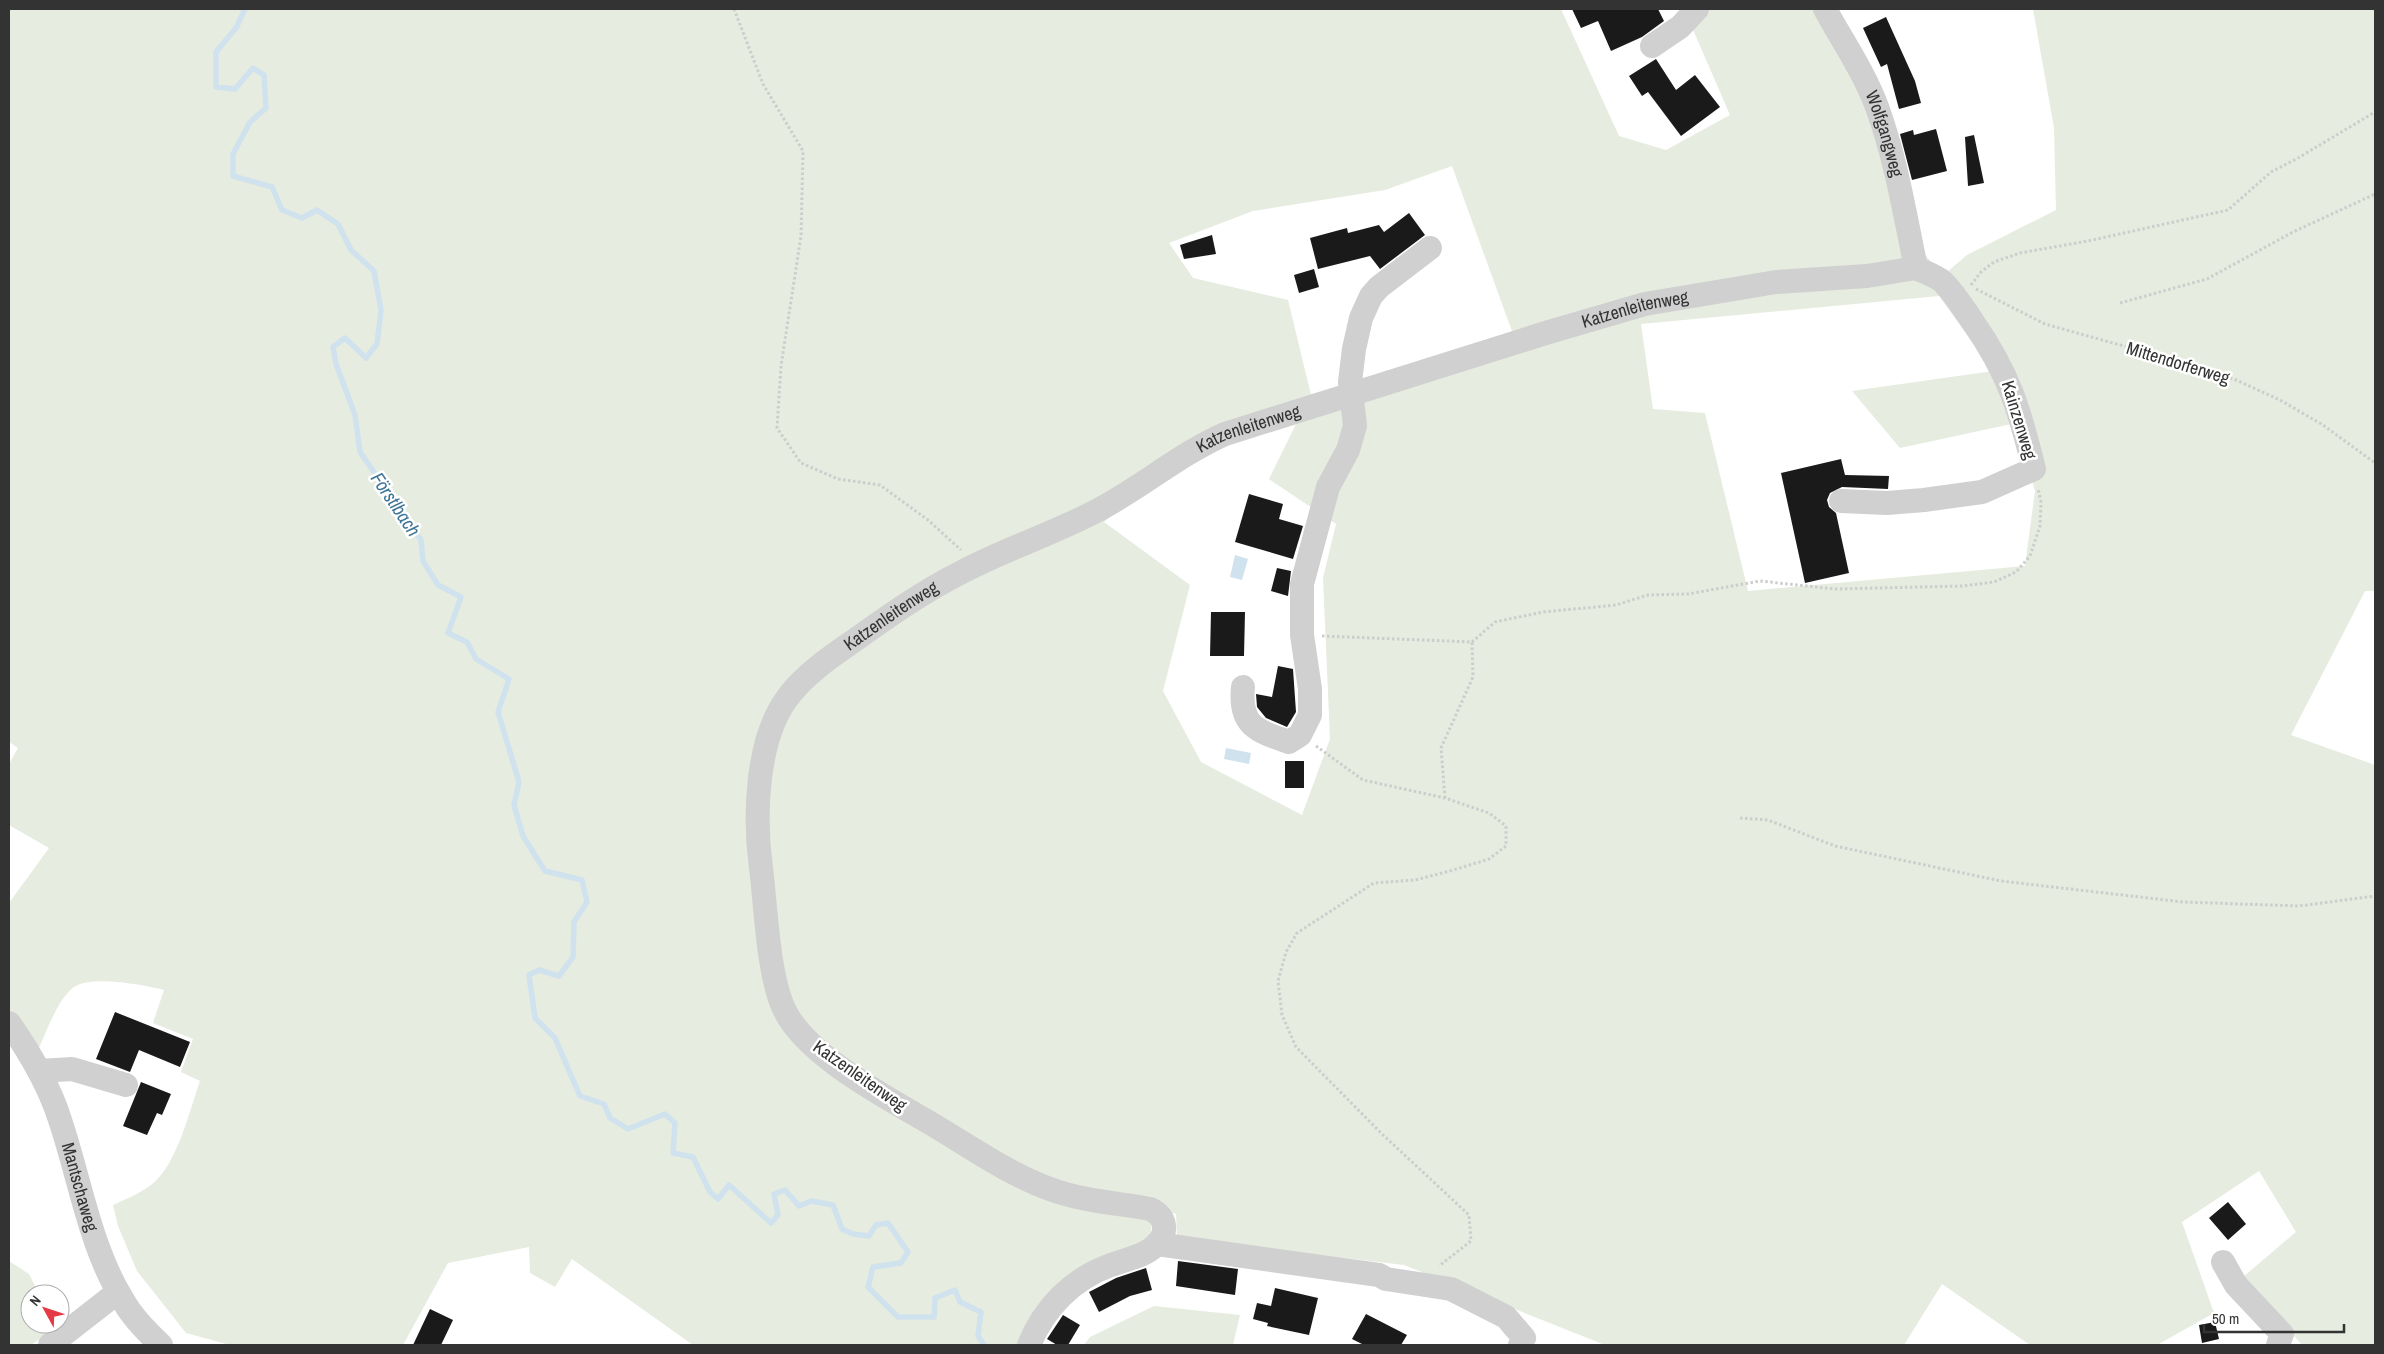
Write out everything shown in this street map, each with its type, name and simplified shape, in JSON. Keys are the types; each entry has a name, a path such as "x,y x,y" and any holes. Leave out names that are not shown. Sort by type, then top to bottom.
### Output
{"street":[{"path":"1652,46 1680,27 1697,9"},
{"name":"Wolfgangweg","path":"1825,9 1859,66 1877,108 1894,165 1916,268"},
{"path":"1243,686 1241,703 1246,720 1263,733 1289,742 1300,735 1310,715 1300,608 1304,576 1328,487 1348,450 1355,426 1350,394 1354,349 1370,296 1387,279 1430,248"},
{"name":"Katzenleitenweg","path":"1156,1244 1164,1233 1161,1215 1156,1211 1054,1191 1006,1169 834,1062 801,1034 792,1022 779,997 759,853 758,818 765,754 775,719 798,684 836,653 907,603 977,565 1098,510 1202,444 1242,428 1645,304 1776,282 1867,276 1916,268"},
{"name":"Kainzenweg","path":"1841,501 1887,503 1982,492 2034,469 2020,414 2004,370 1962,306 1942,281 1916,268"},
{"name":"Mantschaweg","path":"9,1023 39,1071 60,1118 96,1237 118,1292 145,1330 160,1345"},
{"path":"39,1071 72,1069 126,1085"},
{"path":"1028,1345 1046,1312 1067,1291 1094,1272 1138,1256 1156,1244 1379,1275 1451,1290 1506,1317 1524,1338 1520,1345"},
{"path":"2223,1262 2236,1285 2282,1334 2278,1345"},
{"path":"50,1345 118,1292"}],"path":[{"path":"734,9 763,84 803,151 801,236 781,366 777,428 801,463 838,479 880,485 928,520 977,565"},
{"name":"Mittendorferweg","path":"2375,112 2271,172 2228,210 2088,241 2020,253 1994,262 1981,272 1970,286 2045,324 2180,362 2236,380 2280,400 2323,425 2375,463"},
{"path":"2120,303 2207,279 2293,232 2375,194"},
{"path":"1302,635 1472,642 1495,622 1543,612 1616,605 1648,595 1688,594 1760,582 1845,588 1963,586 1994,582 2016,572 2030,556 2040,526 2041,502 2034,469"},
{"path":"1445,798 1441,748 1473,677 1472,642"},
{"path":"1300,735 1363,780 1445,798 1489,813 1506,826 1506,846 1489,859 1415,880 1374,883 1298,933 1286,952 1278,981 1282,1015 1296,1046 1382,1134 1469,1216 1471,1241 1418,1284"},
{"path":"1740,818 1768,820 1835,846 2001,881 2183,902 2299,906 2375,896"}],"shaded area":[{"path":"9,9 1561,9 1619,136 1666,150 1730,115 1684,9 1835,9 1922,250 1933,265 1947,272 1967,255 2056,210 2054,128 2033,9 2375,9 2375,591 2365,591 2291,735 2375,765 2375,1345 2302,1345 2243,1277 2296,1232 2259,1171 2182,1222 2214,1313 2157,1345 2030,1345 1942,1284 1904,1345 1605,1345 1404,1265 1177,1238 1176,1214 1076,1185 1152,1223 1150,1237 1019,1345 693,1345 572,1259 555,1287 530,1273 529,1247 448,1263 403,1345 230,1345 186,1333 137,1271 118,1226 113,1205 151,1185 168,1165 181,1137 200,1081 181,1072 193,1039 153,1023 164,990 118,982 82,983 68,992 63,999 38,1050 9,1009 9,903 49,848 9,825 9,764 18,748 9,742","holes":["1452,166 1513,334 1312,399 1288,300 1193,278 1169,243 1253,211 1385,190","1939,296 1993,371 1852,391 1900,448 2016,423 2035,491 2025,566 1748,591 1705,413 1653,409 1641,324","1296,424 1269,479 1336,524 1323,578 1330,739 1302,815 1201,762 1163,691 1190,585 1104,522 1138,494 1241,435"]},
{"path":"9,1261 29,1274 34,1284 20,1284 20,1334 47,1334 31,1345 9,1345"},
{"path":"1154,1306 1240,1315 1233,1345 1084,1345 1090,1337"}],"water":[{"path":"1235,555 1248,559 1242,580 1230,577"},
{"path":"1226,748 1251,753 1249,764 1224,759"}],"building":[{"path":"1572,9 1658,9 1664,21 1642,37 1611,51 1598,21 1581,28"},
{"path":"1886,17 1915,81 1921,103 1899,109 1887,64 1881,67 1863,28"},
{"path":"1656,59 1676,90 1695,75 1720,107 1681,136 1648,92 1642,96 1629,76"},
{"path":"1936,129 1947,171 1912,180 1900,134 1913,130 1914,135"},
{"path":"1974,135 1984,183 1968,186 1965,137"},
{"path":"1409,213 1425,235 1380,269 1370,256 1318,269 1310,238 1347,228 1348,233 1379,225 1384,232"},
{"path":"1212,235 1216,254 1184,259 1180,245"},
{"path":"1314,269 1319,287 1299,293 1294,275"},
{"path":"1841,459 1845,475 1889,476 1888,489 1842,487 1830,493 1827,500 1829,507 1836,513 1849,573 1805,583 1781,473"},
{"path":"1249,494 1283,504 1279,519 1303,526 1293,559 1235,542"},
{"path":"1277,568 1291,571 1288,596 1271,591"},
{"path":"1211,612 1245,612 1244,656 1210,656"},
{"path":"1278,666 1293,669 1296,712 1287,727 1266,718 1257,707 1256,694 1272,697"},
{"path":"1285,761 1304,761 1304,788 1285,788"},
{"path":"115,1012 190,1042 180,1067 139,1050 130,1072 96,1059"},
{"path":"141,1082 171,1094 162,1115 157,1113 147,1135 123,1126"},
{"path":"2228,1202 2246,1224 2228,1240 2209,1218"},
{"path":"1178,1261 1238,1269 1235,1295 1176,1286"},
{"path":"1146,1268 1152,1290 1130,1296 1099,1312 1089,1292 1116,1278"},
{"path":"1275,1288 1318,1298 1309,1335 1267,1326 1268,1323 1253,1319 1257,1303 1271,1306"},
{"path":"430,1309 453,1320 441,1345 413,1345"},
{"path":"1366,1314 1407,1335 1401,1345 1364,1345 1352,1339"},
{"path":"1063,1315 1080,1325 1068,1345 1057,1345 1047,1339"},
{"path":"2215,1322 2219,1339 2202,1343 2199,1325"}],"waterway":[{"name":"Förstlbach","path":"245,9 236,28 216,52 216,87 235,89 253,68 264,75 266,108 250,122 233,154 233,176 272,187 282,210 302,218 317,210 338,224 351,250 374,271 381,310 377,344 366,358 345,338 333,347 336,364 355,415 360,452 421,540 423,561 438,585 461,597 448,633 467,642 476,659 509,679 498,712 519,782 514,805 523,836 545,871 582,880 587,902 574,922 573,957 559,976 539,970 529,975 535,1018 555,1038 580,1096 604,1104 610,1118 628,1129 665,1114 675,1123 673,1153 693,1157 710,1192 718,1199 729,1185 771,1223 778,1215 774,1194 785,1190 799,1206 811,1201 833,1205 842,1229 853,1234 869,1236 876,1225 888,1223 908,1252 901,1263 873,1267 868,1287 898,1317 934,1317 935,1298 955,1290 960,1302 981,1312 978,1336 984,1345"}]}
